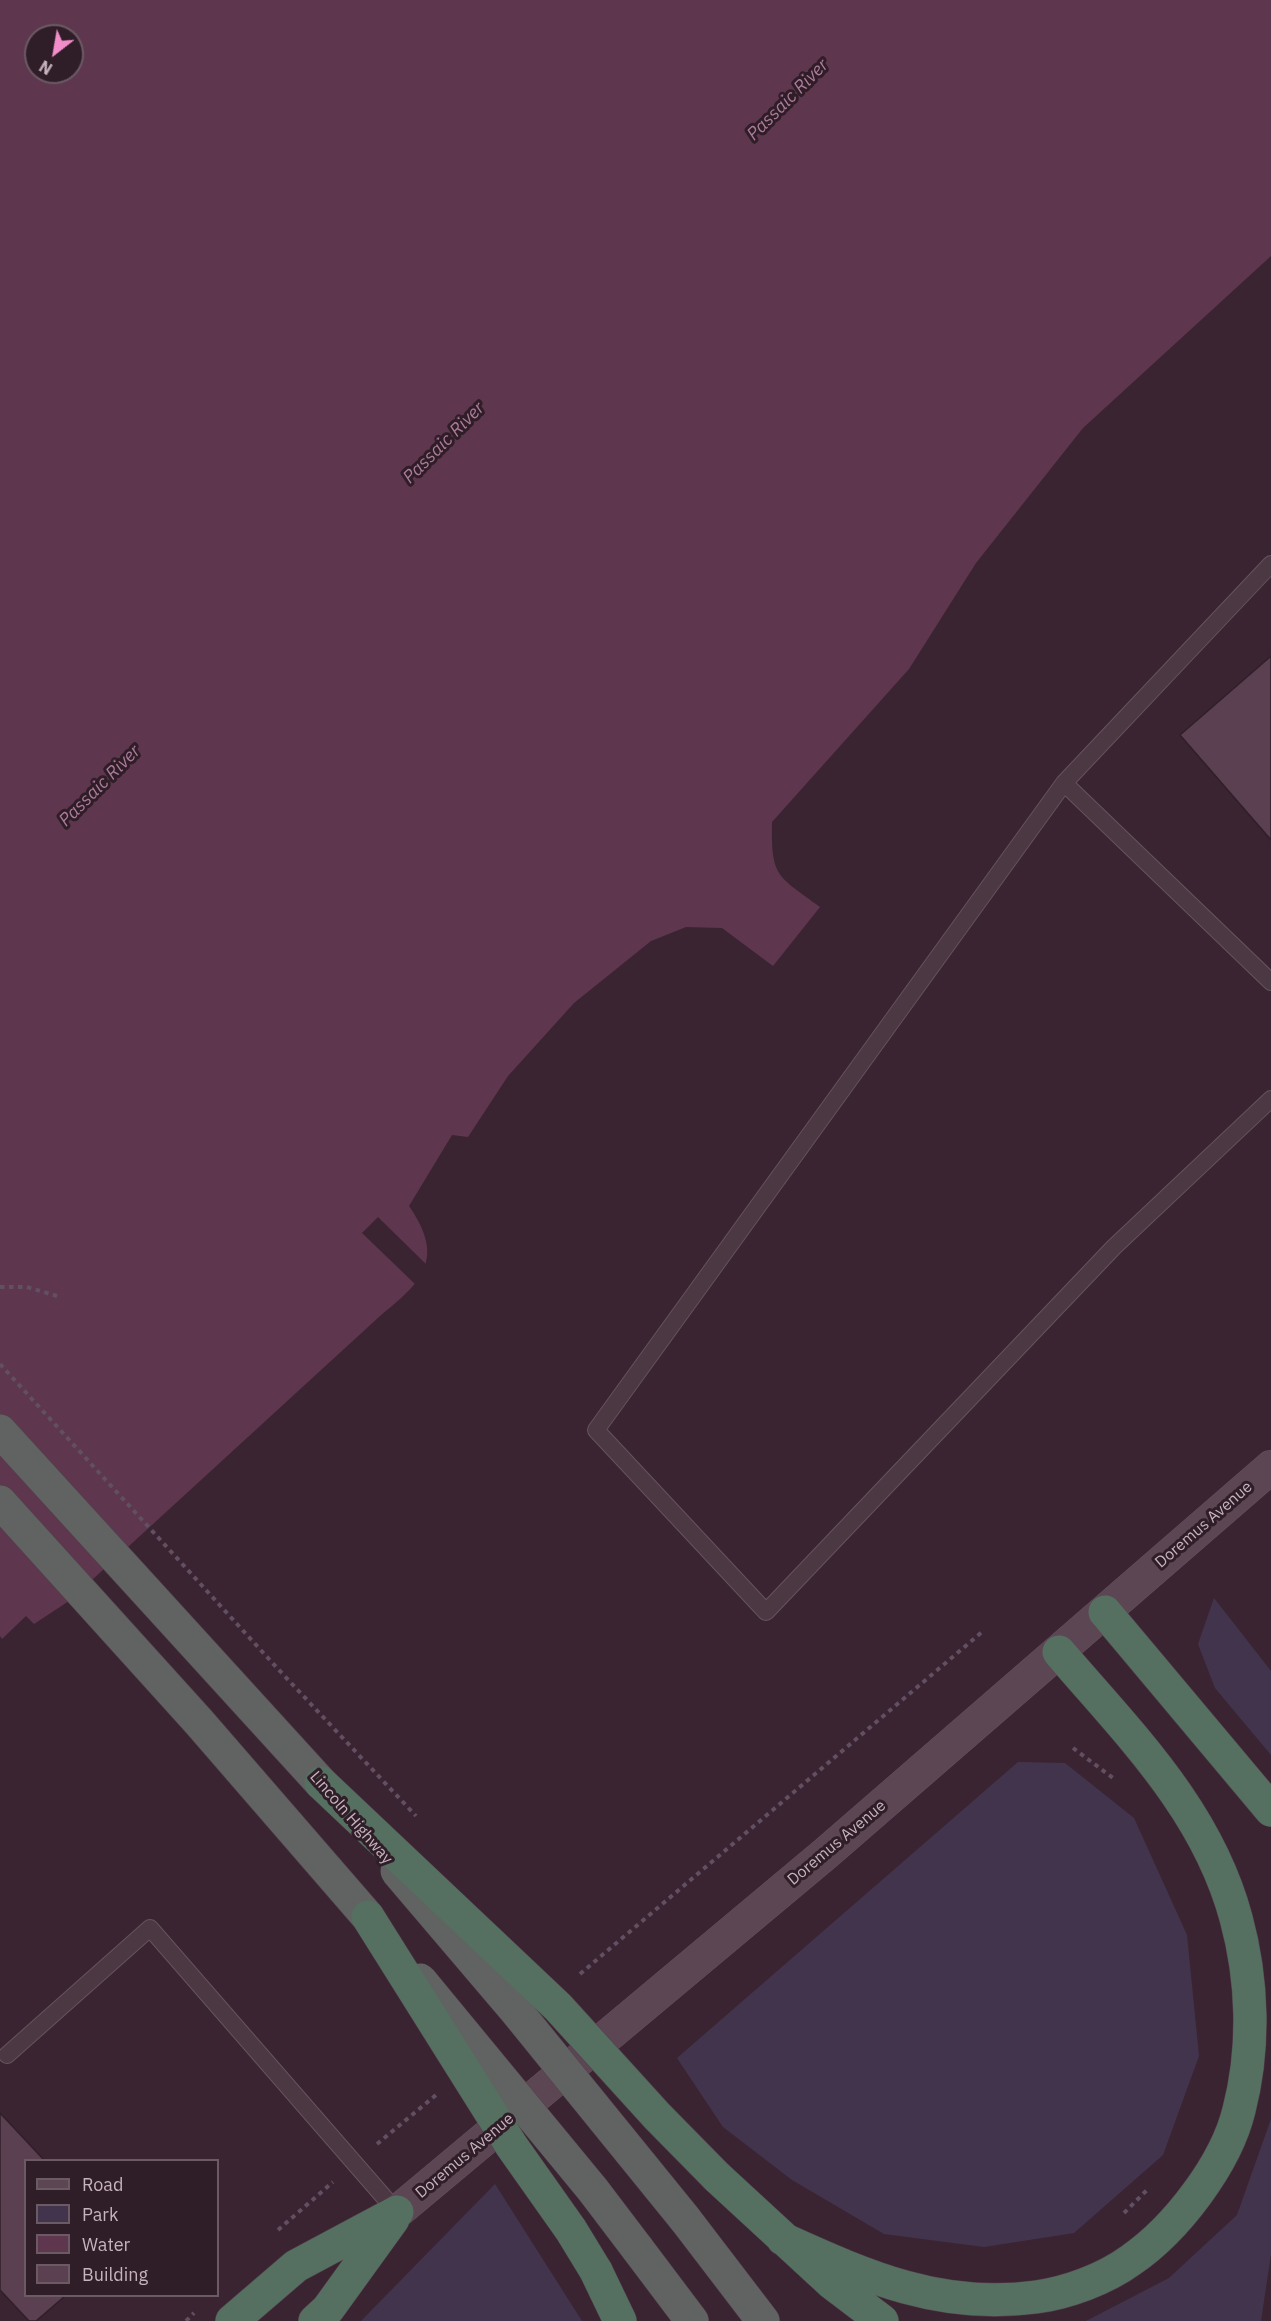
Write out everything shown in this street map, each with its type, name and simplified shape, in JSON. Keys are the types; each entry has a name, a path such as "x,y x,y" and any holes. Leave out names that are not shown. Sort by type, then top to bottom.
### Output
{"highway":[{"name":"Lincoln Highway","path":"0,1431 321,1783 517,2012 685,2219 763,2321"},
{"path":"0,1502 199,1722 368,1917 593,2190 692,2321"},
{"path":"1105,1612 1271,1810"},
{"path":"783,2239 860,2274 898,2288 972,2299 1037,2297 1071,2288 1131,2260 1174,2220 1196,2195 1227,2142 1239,2113 1245,2083 1250,2019 1244,1953 1226,1888 1185,1802 1059,1652"},
{"path":"321,1783 558,2007 657,2116 717,2177 832,2283 882,2321"},
{"path":"368,1917 511,2145 596,2271 620,2321"},
{"path":"232,2321 296,2266 397,2212"},
{"path":"315,2321 328,2309 397,2212"}],"main road":[{"name":"Doremus Avenue","path":"397,2212 825,1854 1271,1467"}],"lane":[{"path":"1271,564 1065,783 596,1430 766,1612 1114,1247 1271,1098"},
{"path":"1065,783 1271,982"},
{"path":"7,2055 150,1928 397,2212"}],"path":[{"path":"0,1287 27,1287 57,1296"},
{"path":"0,1364 278,1669 417,1817"},
{"path":"574,1979 982,1632"},
{"path":"1073,1748 1121,1784"},
{"path":"273,2235 355,2162 438,2094"},
{"path":"1120,2217 1152,2185"}],"green space":[{"path":"1214,1598 1271,1671 1271,1755 1215,1688 1198,1644"},
{"path":"1018,1762 1065,1763 1134,1818 1187,1935 1199,2056 1163,2155 1074,2233 984,2247 884,2234 792,2180 723,2127 677,2058"},
{"path":"1271,2119 1271,2254 1261,2321 1086,2321 1169,2278 1237,2215"},
{"path":"495,2184 582,2321 361,2321"}],"water":[{"name":"Passaic River","path":"0,0 1271,0 1271,256 1083,428 976,563 909,669 772,822 773,854 780,874 794,888 820,907 773,966 722,928 686,927 651,941 574,1003 508,1076 468,1137 452,1135 409,1206 426,1240 427,1254 418,1280 69,1601 34,1624 26,1616 2,1639 0,1636"}],"pier":[{"path":"378,1217 428,1266 417,1286 362,1233"}],"building":[{"path":"1271,656 1271,840 1180,735"},
{"path":"0,2113 43,2159 24,2159 24,2297 64,2297 36,2321 29,2321 0,2290"}]}
